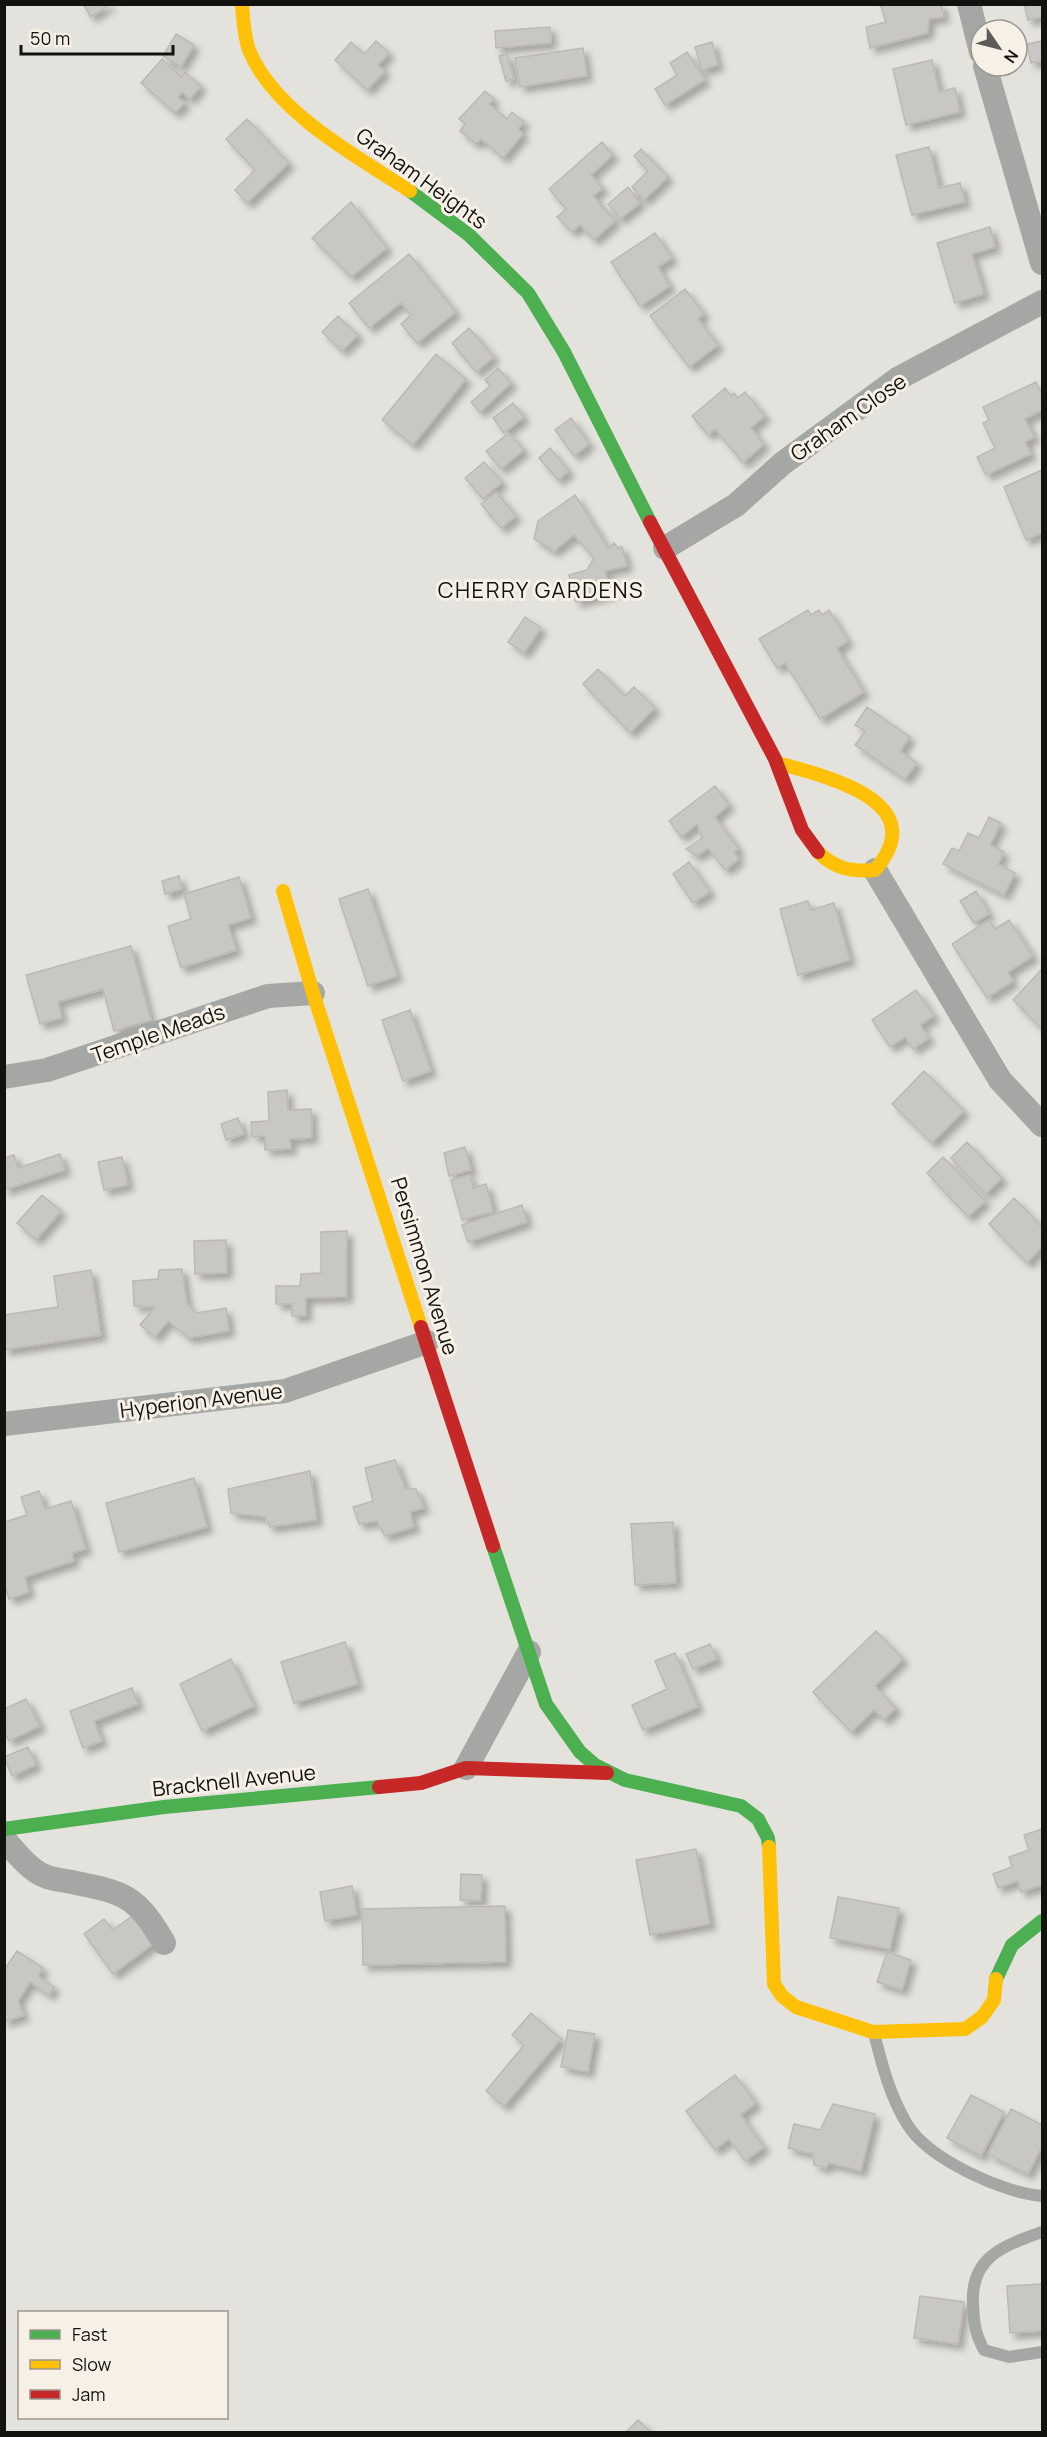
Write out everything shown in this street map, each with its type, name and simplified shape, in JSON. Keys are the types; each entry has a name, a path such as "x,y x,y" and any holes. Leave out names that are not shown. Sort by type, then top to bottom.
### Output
{"street":[{"name":"Graham Heights","path":"242,4 249,50 262,74 282,98 349,152 432,206 508,272 534,302 573,369 665,548 683,588 778,763 794,819 821,855 835,867 853,873 876,870"},
{"path":"988,78 1042,263"},
{"name":"Graham Close","path":"665,548 736,505 783,463 899,378 1042,302"},
{"path":"778,763 846,783 887,812 893,831 890,850 876,870 1000,1080 1042,1125"},
{"name":"Persimmon Avenue","path":"283,891 313,993 427,1342 441,1392 546,1704 561,1730 582,1753 607,1773"},
{"name":"Temple Meads","path":"4,1077 47,1070 268,996 313,993"},
{"name":"Hyperion Avenue","path":"4,1424 285,1391 427,1342"},
{"path":"529,1652 466,1768 607,1773 741,1806 758,1819 768,1838 771,1859 774,1984 782,1996 796,2007 873,2032 965,2029 982,2017 994,2000 996,1974 1012,1945 1042,1921"},
{"name":"Bracknell Avenue","path":"4,1829 164,1807 421,1783 466,1768"},
{"path":"4,1839 37,1872 52,1878 105,1889 133,1900 150,1918 164,1942"}],"lane":[{"path":"873,2032 887,2083 908,2126 941,2157 1000,2188 1042,2196"},
{"path":"1042,2232 1008,2244 985,2261 974,2277 972,2296 975,2333 984,2350 1009,2357 1042,2352"}],"building":[{"path":"83,4 110,4 91,17"},
{"path":"880,4 941,4 944,17 929,19 928,33 870,48 866,27 886,22"},
{"path":"1024,4 1042,4 1042,17 1029,20"},
{"path":"550,27 551,43 496,48 495,31"},
{"path":"176,34 194,45 181,67 163,56"},
{"path":"376,41 389,53 378,65 385,71 367,90 335,60 351,42 364,54"},
{"path":"1042,41 1042,61 1031,63 1029,44"},
{"path":"712,42 718,65 702,70 695,47"},
{"path":"583,48 587,76 520,87 515,58"},
{"path":"687,52 705,80 665,105 655,89 677,75 670,63"},
{"path":"507,54 514,79 506,81 499,56"},
{"path":"162,59 181,77 185,72 201,86 190,99 182,92 178,97 185,103 175,113 141,83"},
{"path":"932,60 939,92 955,88 960,112 906,125 893,69"},
{"path":"485,91 494,99 489,104 507,119 512,112 524,122 518,129 523,134 503,158 481,139 476,144 460,131 465,124 459,119"},
{"path":"247,119 289,163 247,203 235,190 255,170 226,139"},
{"path":"602,142 613,155 591,175 603,188 593,196 615,221 594,240 580,225 572,232 557,217 566,209 549,189"},
{"path":"929,147 939,188 960,183 965,202 912,215 896,155"},
{"path":"641,149 668,177 644,200 632,187 648,171 634,156"},
{"path":"628,187 640,203 620,219 608,204"},
{"path":"351,202 387,248 351,277 312,238"},
{"path":"990,227 995,247 972,254 984,294 955,303 937,243"},
{"path":"655,233 672,258 658,267 670,286 640,306 611,262"},
{"path":"409,254 456,312 417,343 401,324 411,315 401,303 369,328 349,303"},
{"path":"685,289 704,314 698,319 718,345 689,367 650,316"},
{"path":"338,316 358,335 342,351 322,332"},
{"path":"469,328 494,357 476,372 452,343"},
{"path":"436,354 466,379 413,445 382,420"},
{"path":"498,368 511,383 480,412 471,402 490,386 485,380"},
{"path":"1036,382 1042,395 1042,410 1025,419 1034,437 1025,442 1031,454 986,475 977,457 995,448 983,423 989,420 983,407"},
{"path":"725,388 731,396 734,393 738,398 745,392 765,416 751,428 764,444 743,463 715,429 708,435 692,416"},
{"path":"513,403 524,417 504,433 493,418"},
{"path":"571,418 589,444 574,456 555,430"},
{"path":"509,433 524,450 501,469 486,451"},
{"path":"550,448 569,471 558,480 539,458"},
{"path":"484,462 502,482 483,499 465,478"},
{"path":"1042,470 1042,533 1026,540 1004,487"},
{"path":"496,492 516,516 501,528 481,504"},
{"path":"575,495 608,548 614,543 618,548 622,547 627,566 605,571 611,593 576,602 569,575 587,570 594,558 574,535 554,551 534,539 538,521"},
{"path":"808,610 811,615 819,610 822,615 829,610 848,641 837,648 864,692 820,719 785,663 777,668 759,639"},
{"path":"525,617 541,628 524,653 508,642"},
{"path":"598,669 625,696 634,687 655,708 630,733 583,684"},
{"path":"867,707 910,737 900,751 917,763 905,779 855,745 865,731 855,725"},
{"path":"715,786 729,805 715,817 739,849 734,852 739,859 725,870 708,848 697,856 686,849 702,838 697,824 681,837 669,821"},
{"path":"989,817 1001,823 990,845 1004,852 998,864 1015,873 1004,895 943,864 952,848 959,851 968,833 979,838"},
{"path":"689,862 710,892 693,903 673,874"},
{"path":"179,876 182,889 165,894 162,881"},
{"path":"239,877 251,918 228,925 236,950 181,968 168,926 191,919 184,894"},
{"path":"368,889 397,976 368,986 339,899"},
{"path":"976,891 989,914 974,923 960,901"},
{"path":"808,901 811,910 834,903 850,960 798,975 780,909"},
{"path":"989,920 995,929 1009,920 1033,956 1008,972 1013,981 987,998 952,944"},
{"path":"131,946 151,1020 114,1031 103,989 58,1002 62,1018 40,1024 26,975"},
{"path":"1042,969 1042,1029 1013,1000"},
{"path":"916,990 934,1016 920,1025 929,1038 913,1049 905,1037 890,1047 872,1020"},
{"path":"410,1010 431,1071 403,1081 382,1020"},
{"path":"924,1071 964,1111 932,1143 892,1104"},
{"path":"287,1090 288,1110 311,1109 312,1138 290,1139 291,1149 265,1150 265,1136 252,1137 251,1122 269,1121 268,1092"},
{"path":"238,1118 244,1134 226,1140 221,1124"},
{"path":"967,1142 1002,1178 986,1194 951,1158"},
{"path":"465,1147 471,1170 449,1176 444,1153"},
{"path":"60,1154 65,1170 4,1190 4,1158 14,1155 18,1168"},
{"path":"122,1157 128,1185 104,1190 98,1162"},
{"path":"943,1157 985,1201 968,1217 927,1173"},
{"path":"470,1175 473,1188 486,1184 493,1212 462,1220 451,1180"},
{"path":"42,1195 61,1211 36,1240 17,1223"},
{"path":"1014,1198 1042,1227 1042,1247 1027,1263 989,1224"},
{"path":"522,1205 527,1222 468,1242 462,1225"},
{"path":"347,1231 347,1297 306,1298 306,1316 292,1316 292,1304 276,1304 276,1286 300,1286 301,1274 321,1273 321,1232"},
{"path":"226,1240 227,1273 195,1274 194,1241"},
{"path":"182,1269 187,1304 196,1313 226,1308 229,1331 189,1338 168,1321 155,1337 140,1325 155,1307 134,1306 133,1281 158,1279 159,1270"},
{"path":"91,1270 101,1335 4,1350 4,1315 58,1307 54,1276"},
{"path":"395,1460 405,1488 416,1489 424,1508 410,1512 414,1527 385,1536 377,1521 359,1524 353,1507 373,1501 365,1468"},
{"path":"310,1471 317,1520 270,1527 265,1517 231,1513 228,1489"},
{"path":"194,1478 207,1527 119,1552 106,1503"},
{"path":"39,1491 45,1509 71,1501 86,1549 72,1553 74,1561 25,1577 29,1592 9,1599 4,1583 4,1522 27,1515 21,1497"},
{"path":"673,1522 676,1583 635,1585 631,1524"},
{"path":"876,1631 903,1659 875,1686 896,1708 884,1720 874,1710 851,1732 813,1692"},
{"path":"345,1642 358,1684 294,1703 281,1662"},
{"path":"710,1644 717,1659 693,1669 686,1654"},
{"path":"675,1653 698,1707 643,1730 632,1705 667,1689 655,1661"},
{"path":"231,1659 254,1706 202,1731 180,1684"},
{"path":"132,1688 138,1704 94,1721 102,1741 83,1748 70,1711"},
{"path":"26,1699 40,1726 9,1741 4,1731 4,1709"},
{"path":"28,1747 36,1765 12,1776 4,1757"},
{"path":"1042,1829 1042,1885 1021,1892 1018,1881 998,1888 993,1874 1012,1867 1009,1857 1029,1850 1024,1835"},
{"path":"696,1849 710,1924 650,1935 636,1860"},
{"path":"461,1874 482,1875 481,1901 460,1900"},
{"path":"352,1886 357,1915 325,1921 320,1892"},
{"path":"838,1897 899,1908 890,1949 830,1938"},
{"path":"505,1906 506,1962 363,1965 362,1909"},
{"path":"136,1913 157,1941 113,1974 84,1934 104,1919 113,1930"},
{"path":"17,1951 43,1968 38,1976 54,1987 49,1995 30,1982 18,2001 24,2015 4,2022 4,1970"},
{"path":"887,1952 911,1960 902,1990 877,1982"},
{"path":"531,2013 561,2039 504,2106 486,2091 524,2045 512,2035"},
{"path":"568,2030 595,2034 588,2072 561,2067"},
{"path":"735,2075 756,2103 741,2115 764,2147 745,2161 729,2139 715,2150 686,2111"},
{"path":"971,2095 1004,2112 981,2156 947,2138"},
{"path":"833,2104 875,2114 861,2171 829,2163 826,2168 814,2165 813,2154 788,2148 794,2124 820,2130"},
{"path":"1011,2109 1042,2125 1042,2146 1028,2174 988,2154"},
{"path":"1042,2284 1042,2331 1010,2333 1007,2286"},
{"path":"920,2296 964,2302 958,2344 914,2338"},
{"path":"638,2420 651,2432 626,2432"}],"traffic: fast":[{"path":"410,191 469,235 528,293 564,352 650,522"},
{"path":"493,1546 546,1704 580,1752 595,1765 625,1780 741,1806 758,1819 768,1838 769,1847"},
{"path":"4,1829 164,1807 379,1787"},
{"path":"996,1979 1012,1945 1042,1921"}],"traffic: slow":[{"path":"242,4 249,50 261,72 277,93 319,131 410,191"},
{"path":"778,763 822,776 867,796 883,810 892,826 890,846 875,870 837,866 818,852"},
{"path":"283,891 313,993 421,1327"},
{"path":"769,1847 774,1984 782,1996 796,2007 873,2032 965,2029 982,2017 994,2000 996,1979"}],"traffic: jam":[{"path":"650,522 775,759 802,830 818,852"},
{"path":"421,1327 493,1546"},
{"path":"379,1787 421,1783 466,1768 607,1773"}],"district":[{"name":"CHERRY GARDENS","path":"541,590"}]}
